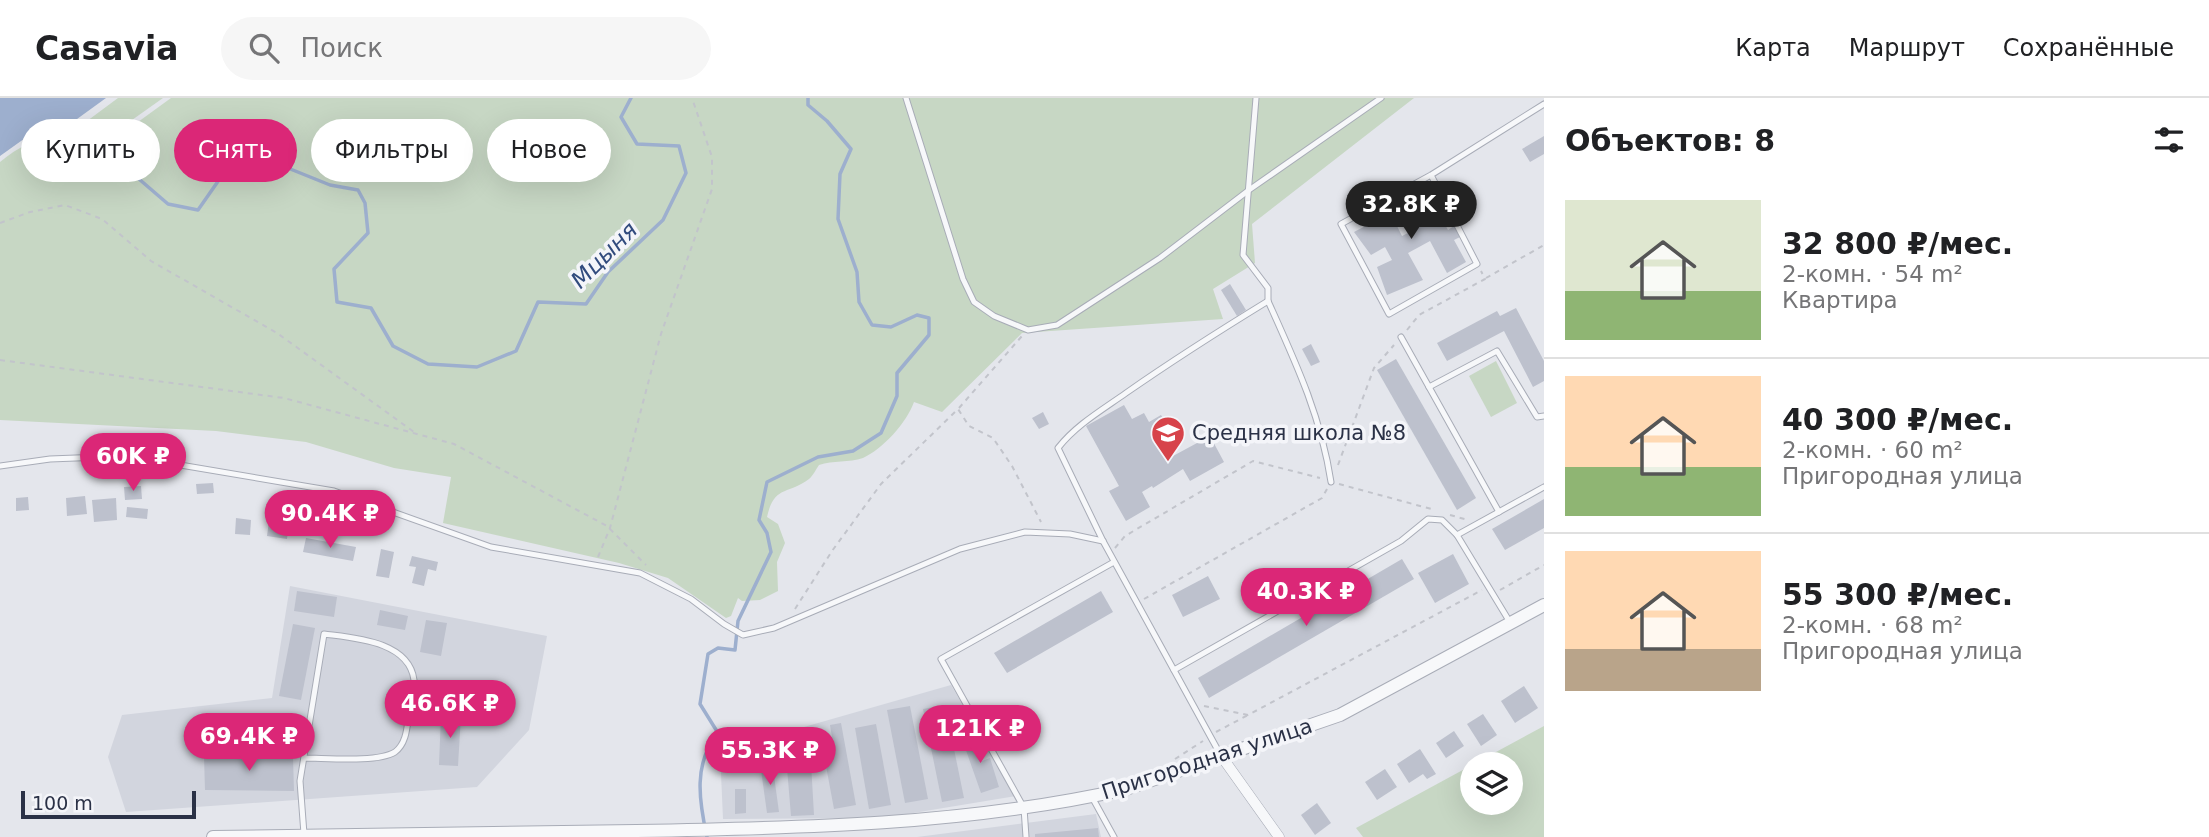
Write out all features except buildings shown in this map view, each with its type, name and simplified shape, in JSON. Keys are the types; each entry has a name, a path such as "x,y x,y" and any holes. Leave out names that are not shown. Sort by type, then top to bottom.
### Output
{"street":[{"name":"Пригородная улица","path":"213,837 690,830 785,833 1024,808 1092,797 1126,789 1340,715 1544,605"},
{"path":"1222,757 1279,837"}],"lane":[{"path":"906,98 963,279 974,302 994,316 1028,330 1057,325 1160,258 1249,190 1381,98"},
{"path":"1256,98 1243,255 1268,288 1268,301 1306,383 1325,439 1331,482"},
{"path":"1431,175 1477,264 1389,314 1341,224 1431,175 1544,104"},
{"path":"1222,757 1114,562 1058,448 1068,435 1094,415 1197,344 1268,301"},
{"path":"1401,337 1499,512"},
{"path":"1429,387 1497,351 1538,417 1544,416"},
{"path":"0,466 50,459 127,456 224,470 334,491 491,547 595,565 659,580 743,635 786,623 960,549 1025,532 1103,541"},
{"path":"1457,535 1544,487"},
{"path":"1174,670 1401,541 1428,519 1442,520 1457,535 1511,624"},
{"path":"1026,837 1024,808 941,659 1114,562"},
{"path":"304,758 381,757 396,751 405,739 414,680 407,664 393,651 375,642 324,634 300,782 304,836"},
{"path":"1092,797 1114,837"}],"path":[{"path":"595,565 610,528 661,334 712,189 712,156 692,98"},
{"path":"0,223 30,212 65,205 102,219 151,261 277,333 415,433"},
{"path":"1137,603 1322,498 1331,482 1374,368 1419,315 1544,245"},
{"path":"1477,264 1485,279"},
{"path":"786,623 832,551 881,484 958,409 1028,330"},
{"path":"0,360 284,398 454,444 607,526 659,580"},
{"path":"958,409 969,426 993,438 1012,466 1047,533"},
{"path":"1110,554 1125,536 1254,461 1479,523"},
{"path":"1169,763 1248,715 1489,587 1502,590 1544,565"},
{"path":"1193,704 1248,715"}],"shaded area":[{"path":"290,586 547,636 529,730 477,787 126,812 108,757 122,715 272,698"},
{"path":"951,685 1016,796 883,818 723,819 720,751"},
{"path":"1096,814 1101,837 917,837"}],"green space":[{"path":"118,98 163,98 133,119 90,119"},
{"path":"171,98 1414,98 1252,224 1255,263 1213,289 1223,319 1022,333 942,412 914,402 900,426 871,454 858,460 819,465 809,479 778,495 767,517 778,524 785,543 777,562 778,591 760,600 742,601 738,598 731,616 726,618 668,578 619,563 443,523 451,477 394,468 306,442 216,431 0,420 0,162 21,148 21,182 160,182 160,119 142,119"},
{"path":"1496,361 1517,403 1491,417 1469,376"},
{"path":"1544,726 1544,837 1363,837 1356,828 1460,772 1460,815 1523,815 1523,752 1496,752"}],"water":[{"path":"0,98 106,98 77,119 21,119 21,141 0,156"}],"waterway":[{"name":"Мцыня","path":"142,182 168,204 198,210 228,167 268,160 330,185 358,190 365,203 368,233 334,269 337,302 371,308 393,346 428,364 477,367 516,351 538,302 586,304 608,272 663,220 686,173 679,146 637,144 621,117 631,98"},
{"name":"Мцыня","path":"707,837 700,796 701,770 710,745 718,733 700,704 708,654 718,648 735,650 738,621 771,552 767,533 759,520 767,482 818,457 853,451 881,433 897,396 897,373 929,335 929,318 917,315 891,327 872,325 859,302 857,272 838,219 840,174 851,149 827,121 808,105 808,98"}],"place":[{"name":"Средняя школа №8","path":"1168,463"}]}
